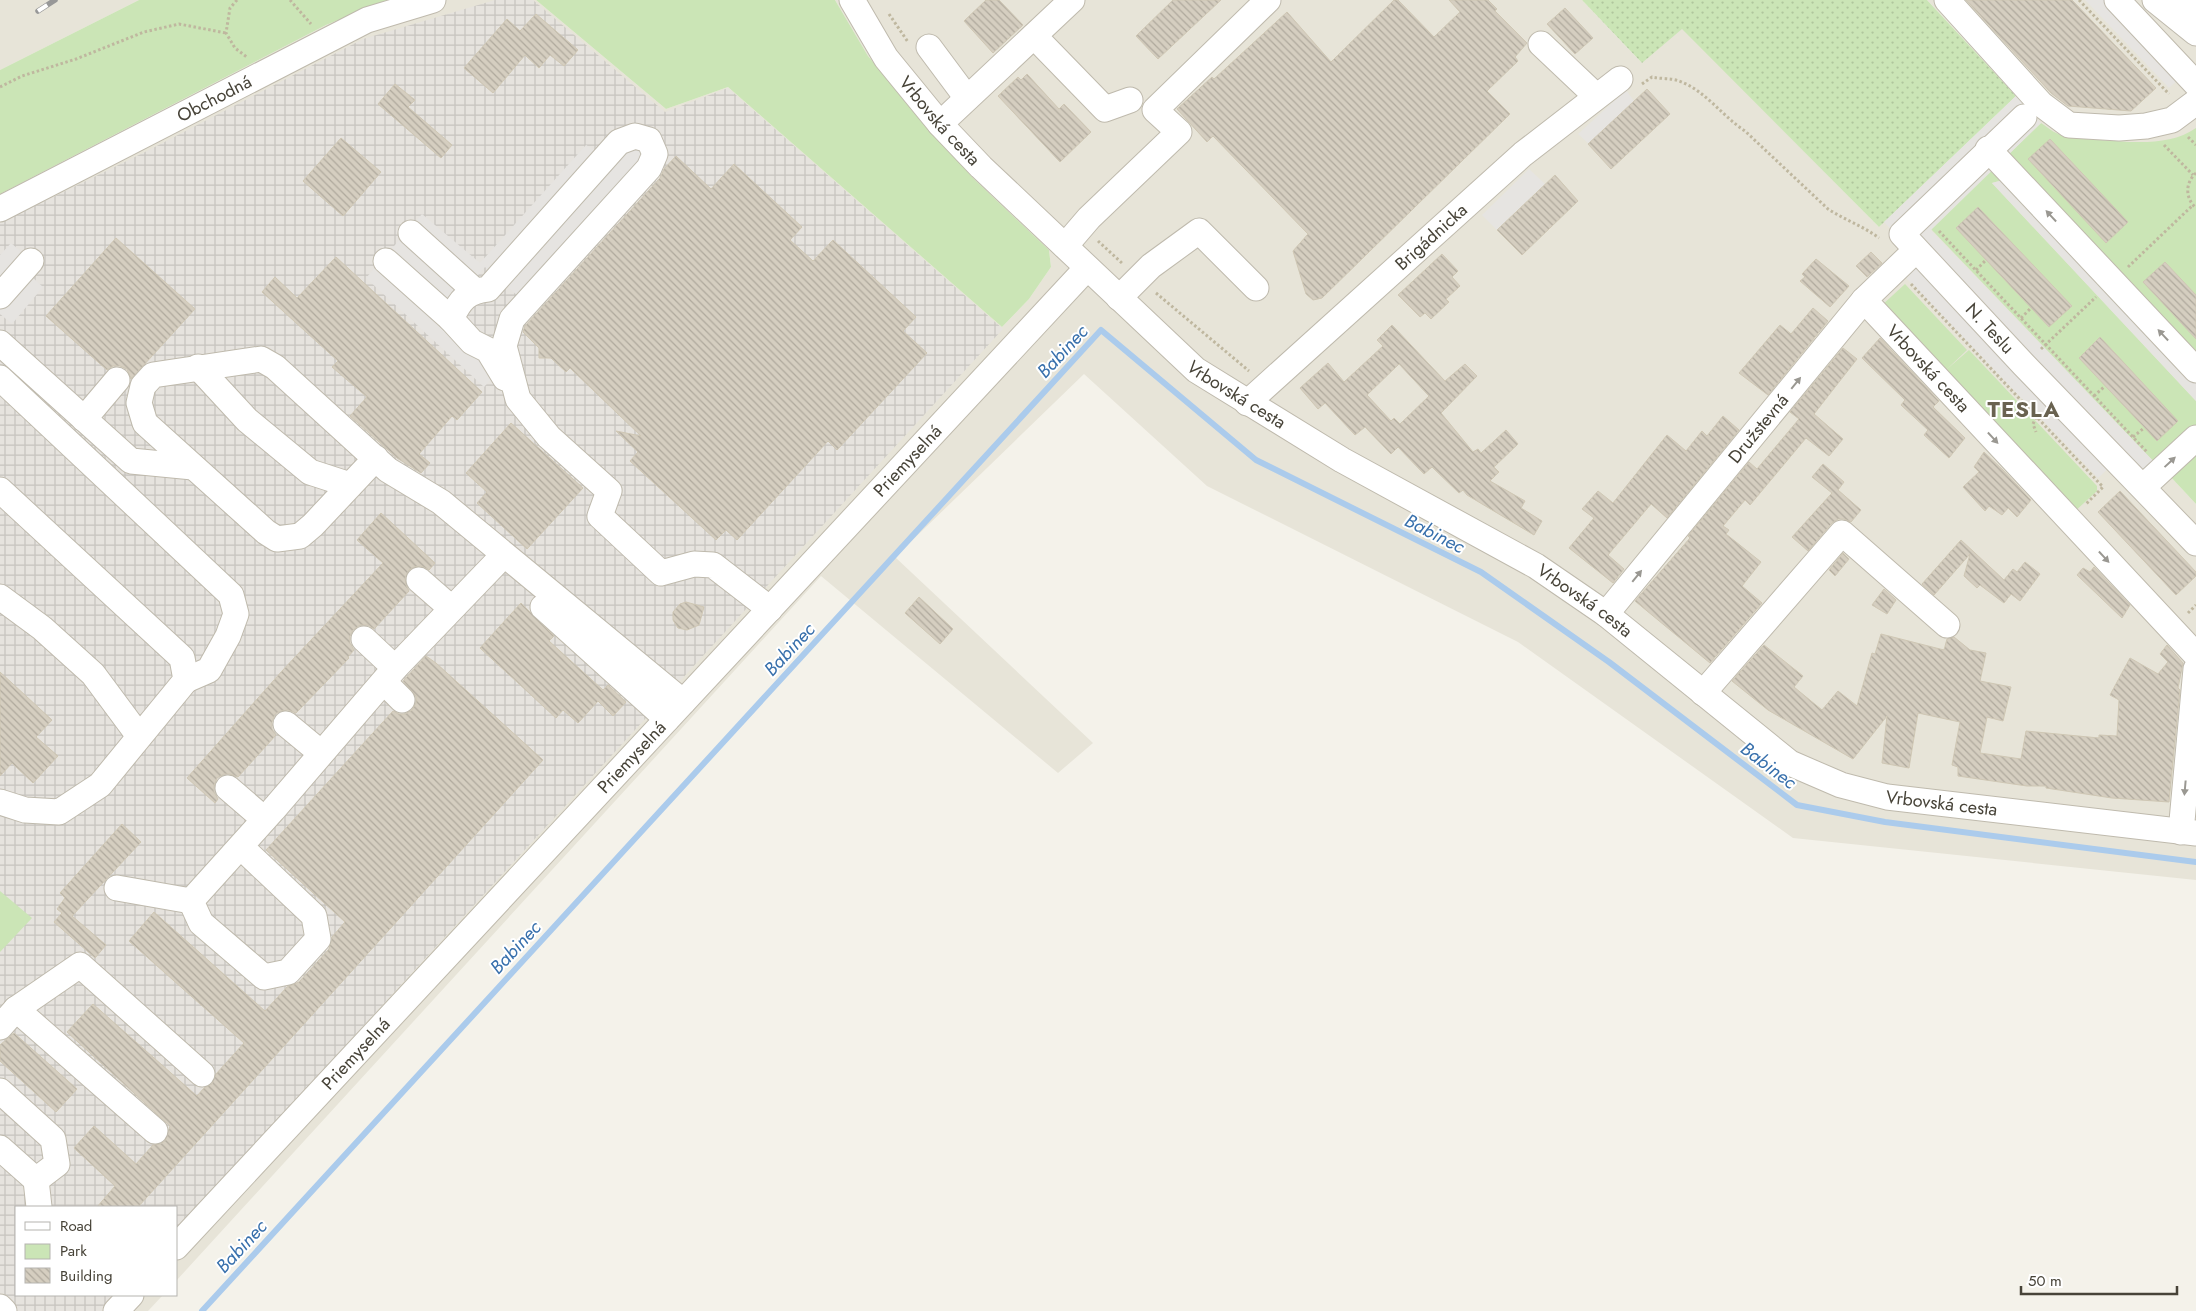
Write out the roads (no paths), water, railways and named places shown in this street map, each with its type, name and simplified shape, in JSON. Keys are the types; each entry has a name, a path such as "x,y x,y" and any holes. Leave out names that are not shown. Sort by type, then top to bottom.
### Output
{"street":[{"name":"Obchodná","path":"0,209 367,20 433,0"},
{"name":"Vrbovská cesta","path":"852,0 886,58 940,124 981,167 1196,370 1342,460 1536,566 1606,614 1790,763 1841,785 1887,797 2188,833 2196,669"},
{"path":"940,124 1072,0"},
{"path":"1065,246 1178,132 1155,110 1268,0"},
{"path":"1947,0 2041,104 2069,125 2119,128 2146,126 2172,120 2196,102"},
{"path":"2117,0 2196,84"},
{"path":"2154,0 2196,33"},
{"path":"2185,0 2196,26"},
{"path":"1034,36 1105,109 1130,100"},
{"path":"1541,44 1596,96"},
{"path":"921,48 967,98"},
{"name":"Brigádnicka","path":"1247,403 1523,154 1620,79"},
{"name":"N. Teslu","path":"2024,117 1902,234 1906,260 2024,365 2196,542"},
{"path":"450,319 458,304 481,290 620,142 636,136 649,140 655,154 649,168 512,319 496,348"},
{"path":"1988,150 2196,370"},
{"path":"1119,298 1151,266 1199,231 1256,288"},
{"path":"411,233 481,290 501,293 509,306 512,319"},
{"path":"386,260 472,342 496,348"},
{"name":"Družstevná","path":"1606,614 1864,300 1906,260"},
{"path":"0,296 31,261"},
{"name":"Priemyselná","path":"178,1245 1087,268"},
{"name":"Vrbovská cesta","path":"1864,300 2196,655"},
{"path":"0,343 132,461 193,467"},
{"path":"496,348 518,399 549,437 608,491 600,516 661,573 694,564 714,565 770,608"},
{"path":"376,458 300,536 277,539 145,423 139,403 144,386 153,375 261,359 275,367 376,458 388,470 441,502 675,711"},
{"path":"198,367 247,420 310,472 350,485"},
{"path":"0,378 232,595 236,614 228,636 209,670 186,680 100,785 59,812 24,810 0,802"},
{"path":"84,419 117,380"},
{"path":"2143,487 2196,438"},
{"path":"0,490 182,658 186,680"},
{"path":"411,496 675,711"},
{"path":"1704,693 1842,533 1947,625"},
{"path":"191,901 241,846 275,817 321,753 390,675 494,564"},
{"path":"419,580 452,608"},
{"path":"0,597 42,628 93,674 139,736"},
{"path":"364,639 390,675 402,700"},
{"path":"286,724 321,753"},
{"path":"228,788 275,817"},
{"path":"191,901 200,923 264,977 288,972 318,939 314,916 241,846"},
{"path":"117,888 191,901"},
{"path":"155,1131 8,1018 80,965 202,1074"},
{"path":"0,1091 53,1139 57,1164 36,1180"},
{"path":"0,1148 36,1180 39,1206"},
{"path":"116,1311 131,1296"},
{"path":"0,1307 4,1311"}],"waterway":[{"name":"Babinec","path":"202,1311 1101,330 1256,460 1481,572 1609,662 1797,805 1885,822 2196,862"}],"railway":[{"path":"38,11 55,0"}],"district":[{"name":"TESLA","path":"2024,409"}]}
